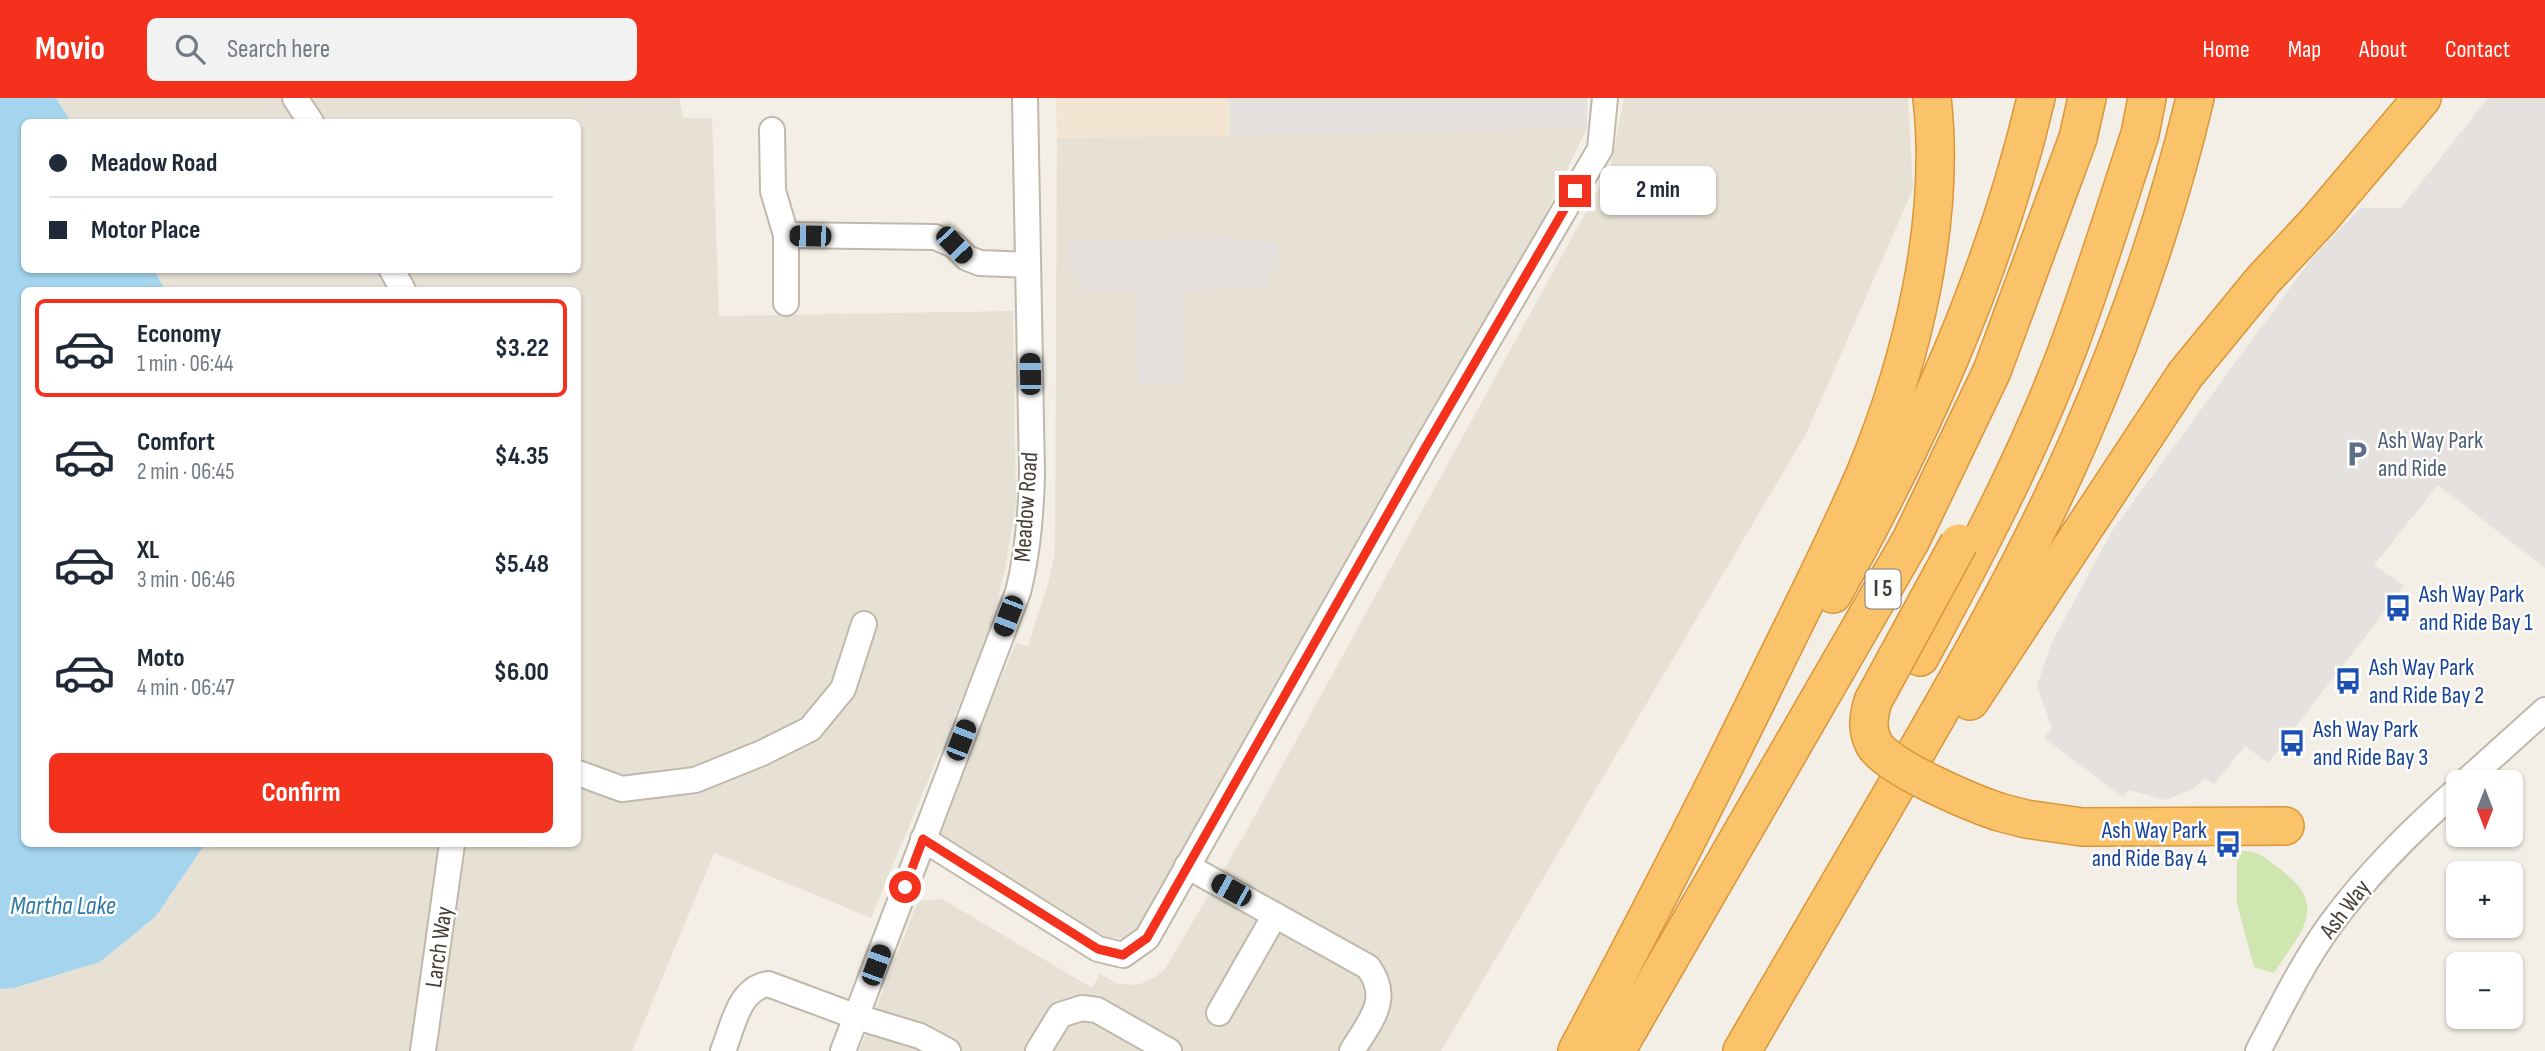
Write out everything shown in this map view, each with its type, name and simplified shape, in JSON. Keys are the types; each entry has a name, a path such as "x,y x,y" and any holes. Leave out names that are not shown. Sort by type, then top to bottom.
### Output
{"highway":[{"path":"1577,1051 1669,877 1865,473 1914,321 1928,254 1935,156 1932,98"},
{"path":"1669,877 1772,704 1880,509 1960,337 2016,172 2036,98"},
{"name":"I 5","path":"1616,1051 1911,540 1992,370 2078,138 2087,98"},
{"path":"2130,98 2115,163 2066,317 2017,433 1873,701 1869,715 1869,731 1874,745 1893,762 1954,793 2026,820 2082,827 2285,826"},
{"path":"1910,771 1895,753 1888,731 1890,715 1972,562 2017,469 2067,350 2140,134 2147,98"},
{"path":"1742,1051 1966,664 2042,519 2076,446 2134,302 2162,218 2195,98"},
{"path":"1841,883 1984,680 2185,375 2263,279 2319,220 2422,98"}],"street":[{"path":"295,98 309,119"},
{"name":"Meadow Road","path":"843,1051 1018,592 1026,559 1032,474 1025,98"},
{"path":"923,839 1098,949 1123,955 1147,938 1600,149 1605,98"},
{"path":"772,130 773,191 786,235 786,303"},
{"path":"786,235 935,237 954,245 967,258 980,262 1028,265"},
{"path":"581,775 622,789 695,780 762,753 810,729 843,690 864,624"},
{"path":"2478,770 2545,710"},
{"name":"Ash Way","path":"2258,1051 2308,961 2349,900 2394,848 2446,800"},
{"name":"Larch Way","path":"423,1051 452,847"},
{"path":"1187,866 1368,967 1377,978 1380,995 1377,1008 1352,1051"},
{"path":"1219,1013 1275,915"},
{"path":"723,1051 744,997 762,985 774,985 857,1017 920,1036 948,1051"},
{"path":"1038,1051 1060,1015 1082,1008 1097,1010 1170,1051"}],"shaded area":[{"path":"56,98 679,98 683,118 712,118 719,316 1013,311 1016,504 1004,575 986,640 871,918 714,853 632,1051 0,1051 0,989 14,988 100,962 156,916 203,847 581,847 581,287 163,287 156,273 581,273 581,119 69,119"},
{"path":"1056,98 1229,98 1230,135 1057,138"},
{"path":"1229,98 1587,98 1587,128 1230,135"},
{"path":"1624,98 1908,98 1913,189 1807,432 1441,1051 859,1051 918,901 942,899 1092,988 1100,974 1118,984 1138,985 1165,969 1246,832 1610,168"},
{"name":"Ash Way Park and Ride","path":"2488,98 2545,98 2545,568 2438,485 2374,565 2404,586 2268,763 2245,746 2214,784 2205,779 2191,790 2165,800 2129,790 2123,797 2044,738 2052,728 2037,686 2051,644 2112,531 2312,258 2361,208 2401,208"},
{"path":"1587,128 1532,242 1143,927 1124,938 1097,938 933,835 1016,643 1028,646 1055,553 1057,138"},
{"path":"1229,238 1278,244 1265,288 1184,290 1184,384 1138,385 1136,290 1080,291 1080,275 1071,275 1069,240"}],"green space":[{"path":"2237,851 2256,853 2265,858 2295,883 2304,896 2306,920 2274,973 2254,967 2237,904"}],"water":[{"name":"Martha Lake","path":"0,98 56,98 69,119 21,119 21,273 156,273 163,287 21,287 21,847 203,847 156,916 100,962 14,988 0,989"}],"place":[{"name":"Ash Way Park and Ride","path":"2357,454"},
{"name":"Ash Way Park and Ride Bay 1","path":"2398,608"},
{"name":"Ash Way Park and Ride Bay 2","path":"2348,681"},
{"name":"Ash Way Park and Ride Bay 3","path":"2292,743"},
{"name":"Ash Way Park and Ride Bay 4","path":"2228,844"}],"route":[{"path":"905,887 923,839 1098,949 1123,955 1147,938 1424,450 1575,191"}]}
